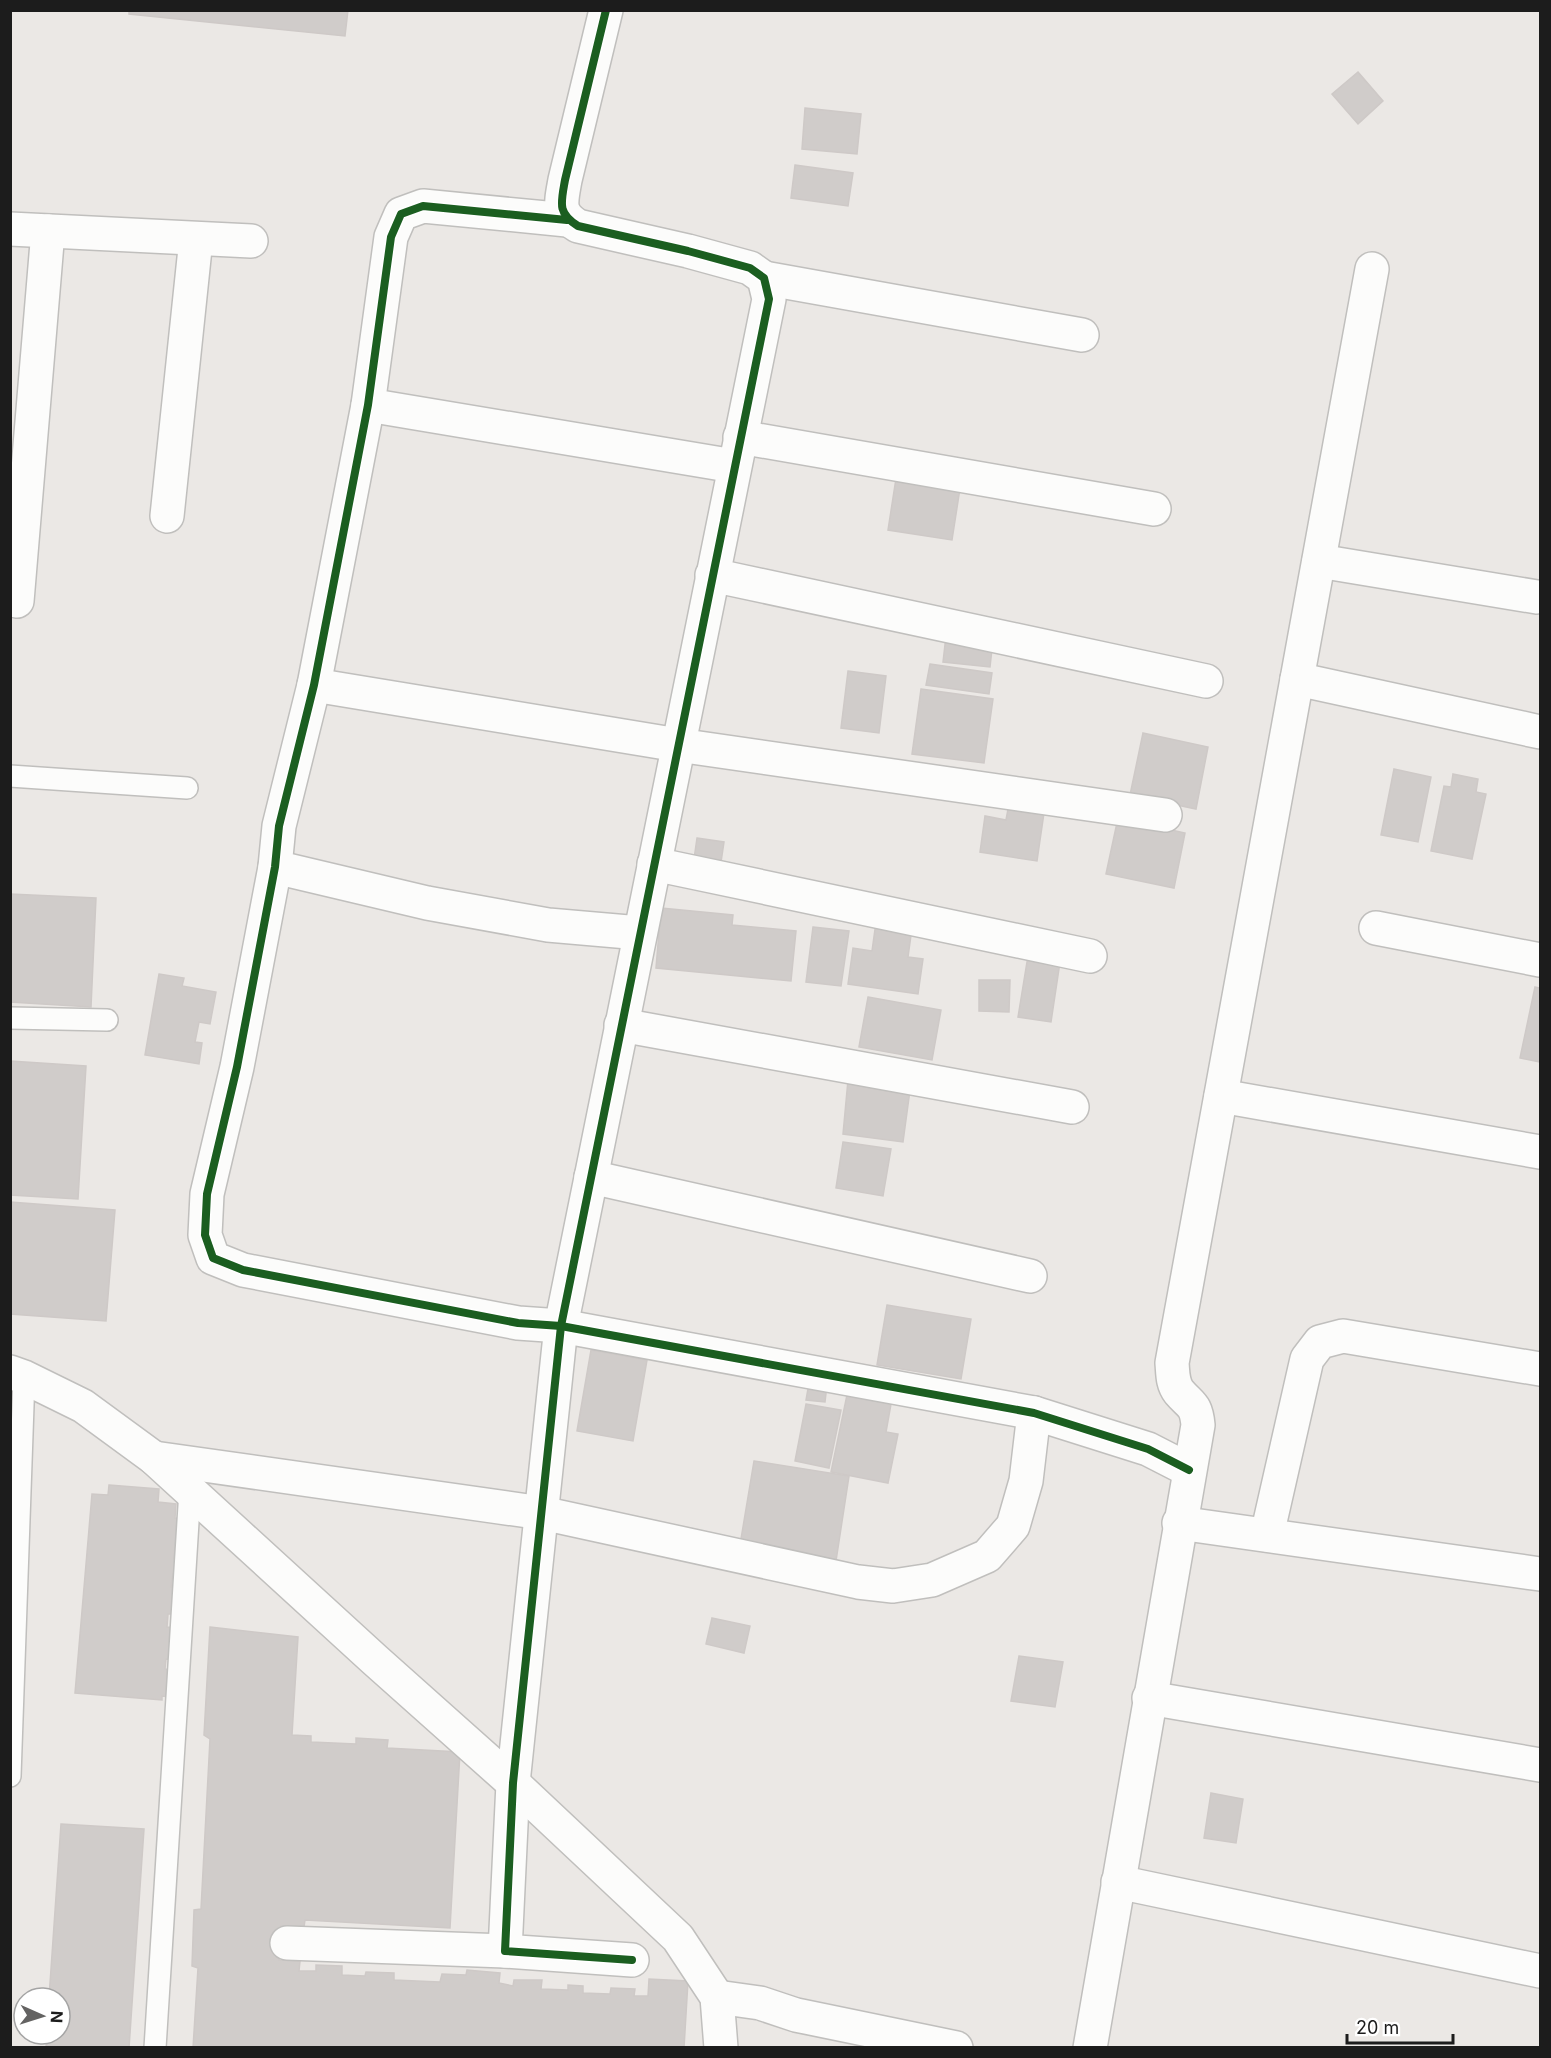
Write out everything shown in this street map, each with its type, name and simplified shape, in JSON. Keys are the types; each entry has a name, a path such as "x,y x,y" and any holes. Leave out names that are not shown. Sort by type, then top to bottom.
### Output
{"street":[{"path":"606,10 565,180 561,209 567,219 578,226 688,251 750,268 764,278 1082,335"},
{"path":"567,219 423,206 401,214 391,237 368,405 314,685 279,826 275,867 237,1067 207,1194 205,1235 213,1258 243,1270 518,1323 561,1326 1034,1413 1148,1449 1189,1470"},
{"path":"10,229 251,241"},
{"path":"17,601 48,231"},
{"path":"167,516 196,239"},
{"path":"1090,2048 1179,1523 1198,1425 1196,1413 1190,1402 1179,1391 1173,1380 1172,1363 1372,269"},
{"path":"504,1951 513,1783 561,1326 769,299 764,278"},
{"path":"368,405 737,452 1154,509"},
{"path":"1319,561 1538,597"},
{"path":"712,575 1206,681"},
{"path":"1297,679 1540,732"},
{"path":"314,685 678,745 1165,814"},
{"path":"654,864 1090,956"},
{"path":"275,867 427,903 548,925 640,933"},
{"path":"1376,928 1540,960"},
{"path":"621,1025 1072,1107"},
{"path":"1221,1096 1540,1152"},
{"path":"591,1177 1030,1276"},
{"path":"1267,1535 1307,1359 1320,1342 1343,1336 1540,1369"},
{"path":"17,1374 83,1406 154,1458 513,1783 678,1938 717,1997 721,2048"},
{"path":"154,1458 542,1513 858,1582 893,1586 932,1580 987,1557 1013,1526 1026,1481 1034,1413"},
{"path":"1179,1523 1540,1574"},
{"path":"1149,1698 1540,1765"},
{"path":"1118,1882 1540,1971"},
{"path":"287,1943 504,1951 632,1960"},
{"path":"717,1997 760,2003 796,2015 956,2048"}],"lane":[{"path":"10,776 187,788"},
{"path":"10,1018 107,1020"},
{"path":"10,1776 17,1374"},
{"path":"155,2048 190,1490"}],"building":[{"path":"129,10 348,10 345,36 129,14"},
{"path":"1358,72 1383,101 1358,124 1332,94"},
{"path":"805,108 861,114 857,154 802,149"},
{"path":"795,165 853,173 848,206 791,198"},
{"path":"897,472 961,482 952,540 888,530"},
{"path":"946,636 993,640 990,667 943,662"},
{"path":"930,664 992,673 989,694 926,685"},
{"path":"848,671 886,676 879,733 841,728"},
{"path":"921,689 993,699 984,763 912,754"},
{"path":"1143,733 1208,747 1196,809 1130,795"},
{"path":"1394,769 1431,777 1418,842 1381,835"},
{"path":"1453,774 1478,779 1476,792 1486,794 1472,859 1431,851 1444,786 1451,787"},
{"path":"1011,793 1046,799 1037,861 980,852 985,816 1006,820"},
{"path":"1118,818 1185,833 1174,888 1106,874"},
{"path":"697,838 724,842 720,869 693,866"},
{"path":"10,894 96,898 91,1007 10,1002"},
{"path":"661,908 733,915 732,925 796,931 791,981 656,968"},
{"path":"876,922 912,928 908,957 923,959 918,994 848,984 853,948 872,951"},
{"path":"813,927 849,931 841,986 806,982"},
{"path":"1028,956 1060,962 1051,1022 1018,1017"},
{"path":"159,974 184,978 182,986 216,992 210,1024 199,1022 195,1042 202,1043 199,1064 145,1055"},
{"path":"979,980 1010,980 1009,1012 979,1011"},
{"path":"1535,987 1540,988 1540,1062 1520,1058"},
{"path":"868,997 941,1010 932,1060 859,1047"},
{"path":"10,1061 86,1066 78,1199 10,1195"},
{"path":"848,1080 910,1090 903,1142 843,1134"},
{"path":"843,1142 891,1149 883,1196 836,1188"},
{"path":"10,1202 115,1210 106,1321 10,1314"},
{"path":"887,1305 971,1319 961,1379 877,1365"},
{"path":"591,1350 647,1360 633,1441 577,1431"},
{"path":"809,1383 827,1385 825,1402 806,1400"},
{"path":"847,1395 891,1404 886,1432 898,1434 888,1483 831,1472"},
{"path":"806,1404 841,1410 829,1468 795,1461"},
{"path":"754,1461 849,1476 836,1561 740,1545"},
{"path":"109,1485 159,1489 158,1502 176,1504 175,1518 187,1519 186,1539 176,1538 174,1558 179,1558 178,1575 173,1574 171,1587 177,1587 175,1614 168,1614 167,1627 176,1628 173,1660 166,1659 165,1669 171,1670 169,1697 162,1696 162,1700 75,1693 92,1494 108,1495"},
{"path":"712,1618 750,1626 744,1653 706,1644"},
{"path":"210,1627 298,1637 292,1735 311,1736 311,1742 356,1744 356,1738 388,1740 387,1748 460,1752 450,1928 305,1920 304,1927 281,1926 279,1960 300,1961 299,1971 316,1971 316,1965 342,1966 342,1975 365,1976 366,1972 394,1973 394,1980 440,1982 442,1974 466,1975 467,1970 500,1973 499,1983 513,1986 514,1980 542,1980 541,1989 568,1990 568,1985 583,1986 583,1993 610,1994 611,1988 635,1989 634,1996 648,1996 649,1979 688,1981 684,2048 193,2048 198,1968 192,1966 194,1910 201,1909 210,1739 204,1735"},
{"path":"1019,1656 1063,1662 1055,1707 1011,1701"},
{"path":"1211,1793 1243,1799 1236,1843 1204,1838"},
{"path":"61,1824 144,1829 129,2048 46,2048 46,2046 72,2046 72,1986 50,1986"}],"cycle path":[{"path":"606,10 565,180 562,201 564,212 578,226 688,251 750,268 764,278 769,299 561,1326 513,1783 505,1951 632,1960"},
{"path":"567,220 423,206 401,214 391,237 368,405 314,685 279,826 275,867 237,1067 207,1194 205,1235 213,1258 243,1270 518,1323 561,1326 1034,1413 1148,1449 1189,1470"}]}
